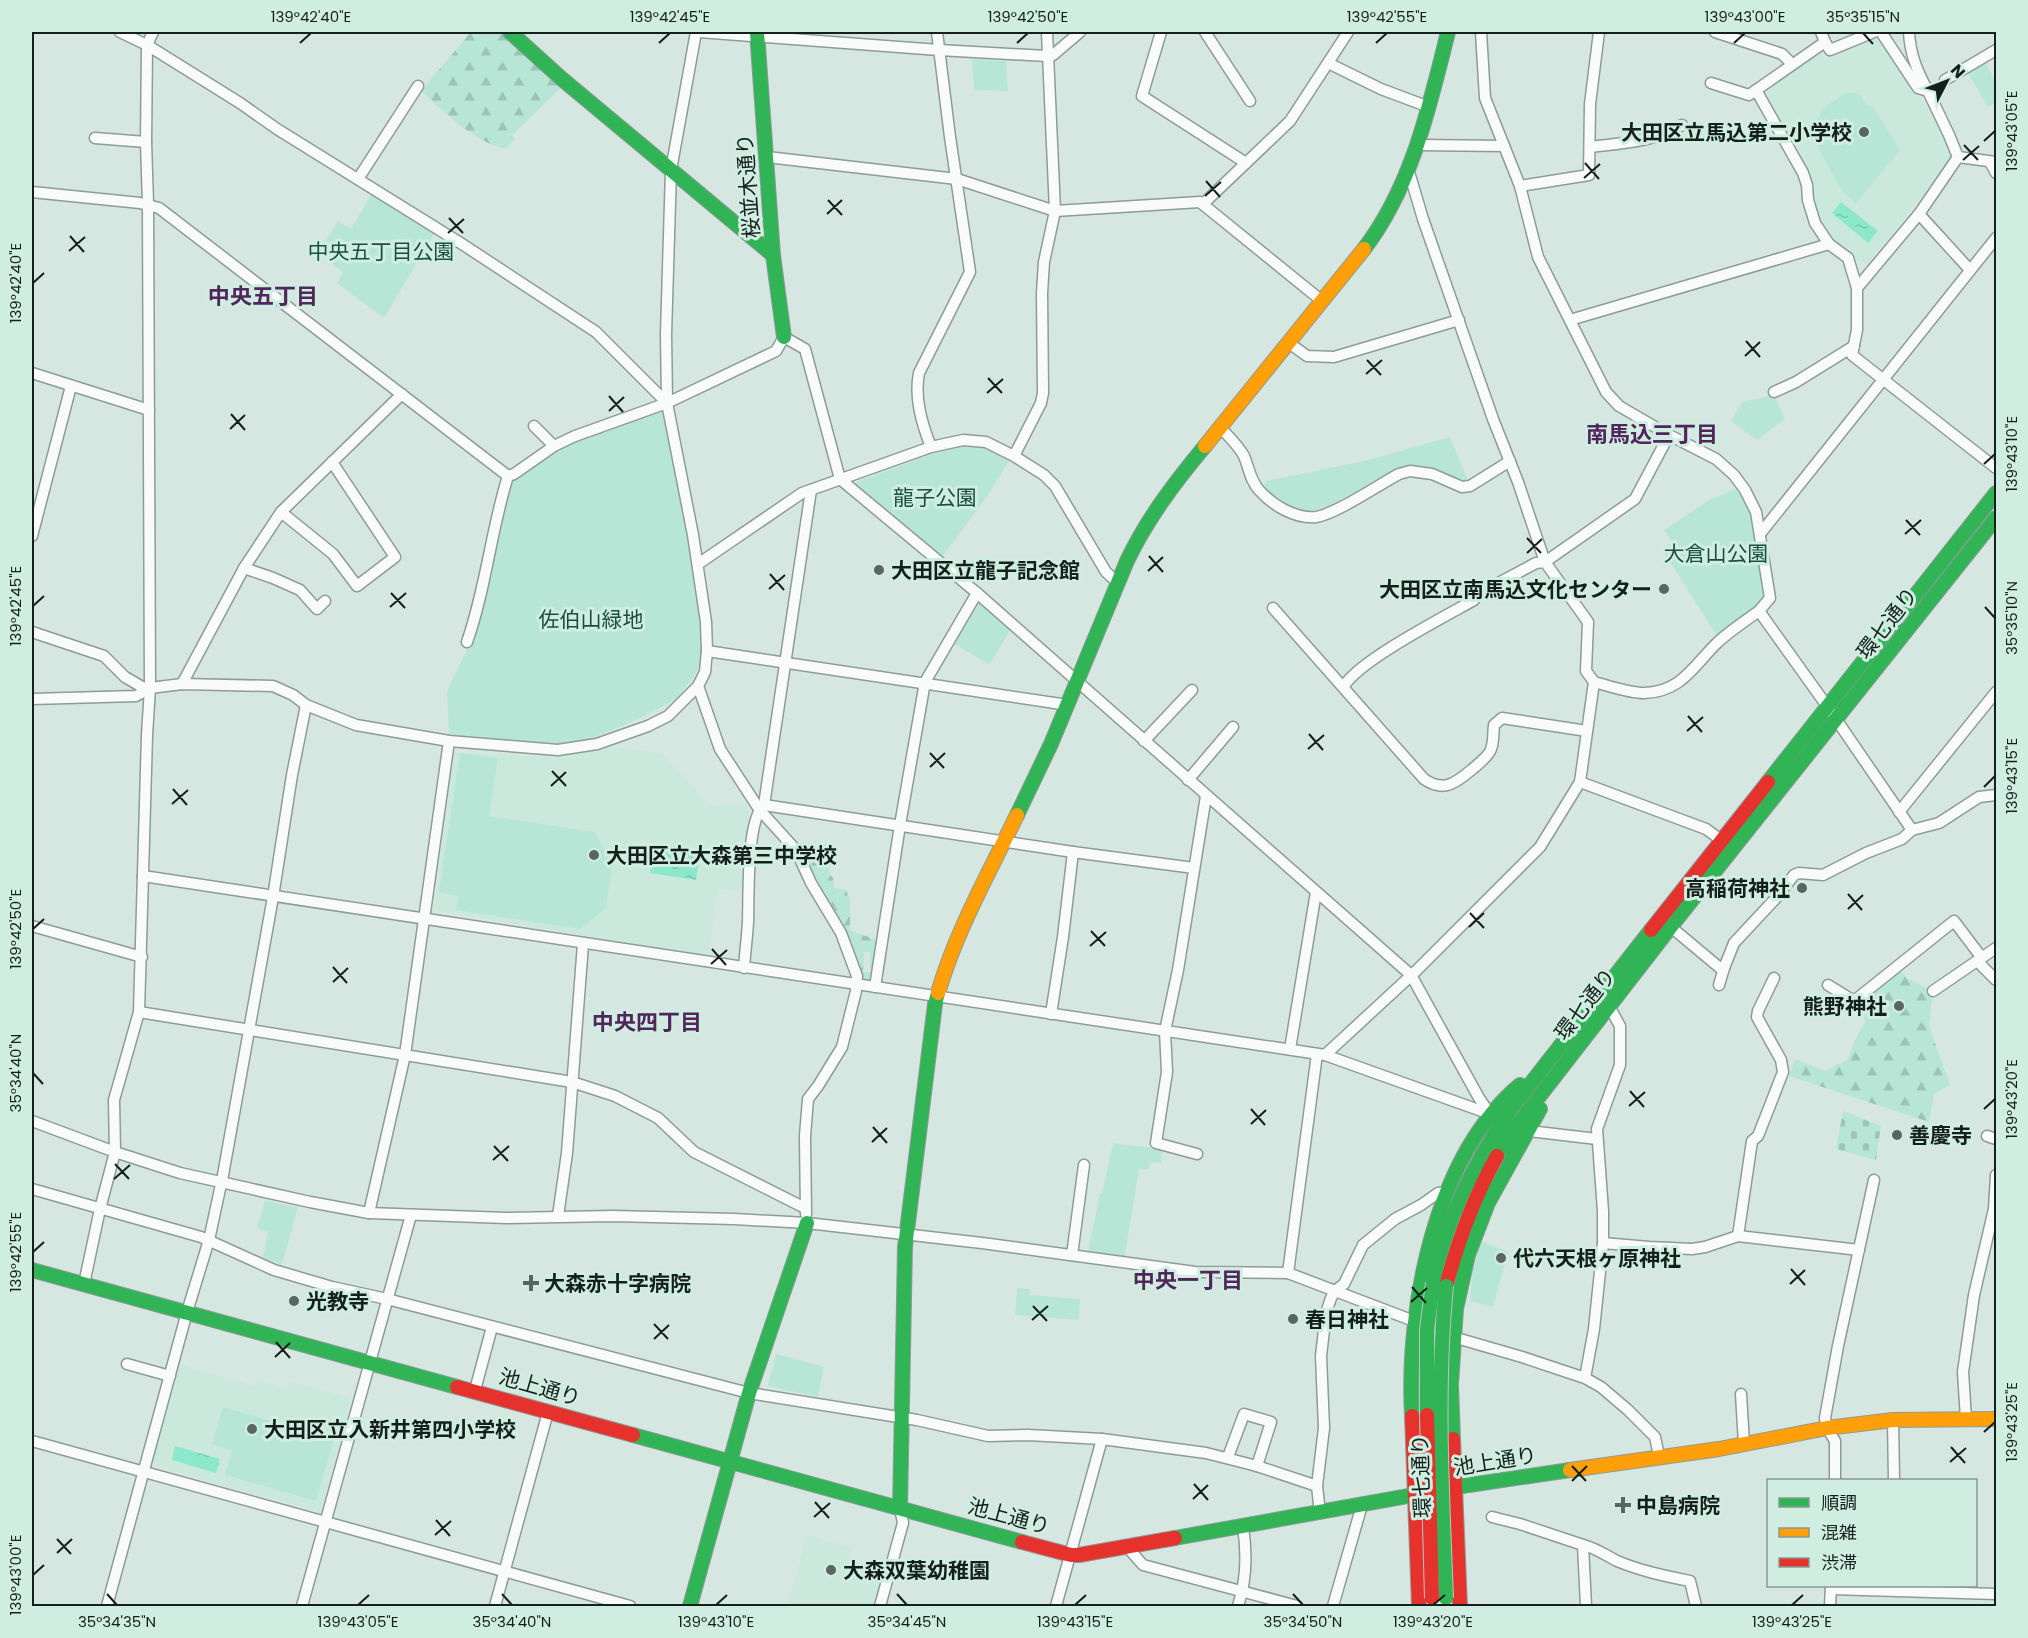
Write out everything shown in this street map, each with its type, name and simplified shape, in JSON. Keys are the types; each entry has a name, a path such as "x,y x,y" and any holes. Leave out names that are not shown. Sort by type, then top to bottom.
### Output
{"main road":[{"path":"510,32 562,79 773,255"},
{"path":"900,1508 906,1235 936,995 971,909 1051,744 1131,553 1147,523 1177,480 1379,229 1409,172 1419,145 1448,32"},
{"name":"桜並木通り","path":"757,34 773,255 784,337"},
{"name":"環七通り","path":"1439,1602 1441,1334 1439,1284 1444,1241 1480,1157 1510,1110 1540,1071 1996,493"},
{"name":"環七通り","path":"1439,1284 1470,1209 1494,1161 1514,1130 1671,927 1996,519"},
{"path":"1419,1606 1410,1371 1414,1321 1426,1256 1448,1192 1467,1152 1490,1114 1508,1094 1540,1071"},
{"path":"1460,1606 1451,1371 1453,1337 1461,1282 1477,1229 1500,1179 1529,1131 1551,1082"},
{"path":"690,1606 749,1393 807,1223"},
{"name":"池上通り","path":"32,1270 1071,1555 1088,1555 1456,1488 1659,1456 1719,1449 1827,1428 1893,1420 1996,1419"}],"street":[{"path":"120,32 147,45 240,103 277,129 462,244 597,332 667,403"},
{"path":"84,1284 115,1152 114,1100 139,1012 150,688 146,142 147,45 150,33 153,32"},
{"path":"32,632 104,656 125,677 144,688 182,684 273,686 294,695 306,705 356,725 449,741 558,750 597,744 648,726 668,716 698,686 705,672 708,651 698,564 667,403 666,334 671,170 698,32 757,34 939,50 1047,56 1053,55 1080,32"},
{"path":"931,447 924,428 916,387 919,374 970,272 950,138 938,32"},
{"path":"1014,456 1041,403 1043,393 1044,262 1055,211 1047,32"},
{"path":"1161,32 1142,96 1246,163"},
{"path":"1205,32 1250,101"},
{"path":"1203,204 1290,121 1348,32"},
{"path":"1409,172 1423,219 1545,562 1588,622 1586,671 1594,682 1631,692 1645,693 1663,690 1683,680 1719,642 1759,611 1770,598 1760,534 1751,501 1734,475 1716,459 1619,406 1606,392 1538,257 1520,186 1485,98 1481,32"},
{"path":"1520,186 1589,175 1590,104 1599,32"},
{"path":"1715,32 1782,54 1792,64"},
{"path":"1711,83 1749,95 1792,64 1823,37 1830,50 1874,32"},
{"path":"1881,32 1918,88 1928,91"},
{"path":"1909,32 1915,66 1950,135 1958,157"},
{"path":"1946,80 1996,50"},
{"path":"1328,63 1381,89 1429,107"},
{"path":"358,179 418,86"},
{"path":"1756,90 1803,172 1815,223 1829,244 1848,258 1857,288 1857,330 1852,354 1996,468"},
{"path":"1590,147 1650,139 1668,134 1682,125"},
{"path":"95,138 146,142"},
{"path":"1419,145 1504,146"},
{"path":"766,157 957,179 1055,211 1200,202 1322,301"},
{"path":"1958,157 1993,162 1996,173"},
{"path":"1857,288 1919,214 1958,157"},
{"path":"32,192 148,204 159,208 218,256 508,476"},
{"path":"1919,214 1970,270"},
{"path":"1760,534 1996,238"},
{"path":"1570,320 1829,244"},
{"path":"1289,343 1307,356 1334,357 1459,320"},
{"path":"508,476 554,446 575,436 667,403 776,351 784,337 805,349 840,479 977,593 1411,975 1490,1114"},
{"path":"1774,392 1796,382 1854,346"},
{"path":"32,373 148,410"},
{"path":"32,536 71,386"},
{"path":"182,684 244,568 282,512 402,394"},
{"path":"534,426 554,446"},
{"path":"1220,427 1244,457 1251,478 1260,491 1281,508 1295,514 1316,517 1399,474 1410,471 1432,474 1462,487 1470,486 1510,461"},
{"path":"1344,686 1349,678 1383,653 1474,600 1476,595 1536,563 1545,562 1635,499 1669,435"},
{"path":"698,564 777,509 811,490 931,447 963,440 986,442 1044,475 1055,486 1106,572 1118,583"},
{"path":"282,512 333,554 357,586 395,557 332,462"},
{"path":"467,642 477,615 501,496 508,476"},
{"path":"744,968 749,868 754,825 761,807 811,490"},
{"path":"244,568 300,590 317,609 325,601"},
{"path":"875,987 925,682 977,593"},
{"path":"1273,608 1424,779 1432,784 1446,786 1457,782 1485,758 1491,749 1494,725 1502,718 1587,731"},
{"path":"1759,611 1912,830"},
{"path":"708,651 1068,705"},
{"path":"1288,1273 1321,1054 1411,975 1540,847 1580,782 1594,682"},
{"path":"698,686 720,749 761,807 796,850 811,883 841,933 857,976 842,1047 808,1099 805,1136 807,1223"},
{"path":"32,699 136,696 150,688"},
{"path":"1144,741 1192,690"},
{"path":"1899,812 1996,692"},
{"path":"107,1606 187,1312 209,1240 306,705"},
{"path":"1188,780 1233,727"},
{"path":"369,1213 405,1055 449,741"},
{"path":"1580,782 1706,829 1721,840"},
{"path":"1719,985 1734,943 1794,875 1799,873 1824,875 1866,853 1902,839 1912,830 1939,823 1979,797 1996,795"},
{"path":"1197,1154 1156,1143 1167,1072 1165,1031 1178,970 1206,796"},
{"path":"761,807 1194,868"},
{"path":"1051,1014 1073,852"},
{"path":"143,876 1321,1054 1490,1114"},
{"path":"1290,1049 1316,892"},
{"path":"1828,985 1854,1001 1954,921 1996,980"},
{"path":"32,926 142,957"},
{"path":"1671,927 1720,968 1724,968"},
{"path":"558,1216 567,1154 583,944"},
{"path":"1933,991 1996,948"},
{"path":"1738,1236 1752,1141 1758,1136 1783,1072 1781,1060 1757,1017 1774,978"},
{"path":"1585,1378 1594,1329 1603,1243 1597,1129 1620,1065 1620,1026 1609,1006"},
{"path":"139,1012 572,1082 615,1096 658,1118 694,1152 805,1208"},
{"path":"32,1121 180,1173 369,1213 506,1218 558,1216 734,1219 807,1223 1195,1272 1288,1273 1414,1321"},
{"path":"1529,1131 1598,1138"},
{"path":"1072,1255 1084,1165"},
{"path":"1966,1419 1963,1372 1974,1295 1994,1209 1996,1176"},
{"path":"1835,1479 1835,1441 1827,1428 1825,1418 1874,1180"},
{"path":"32,1190 209,1240 274,1270 332,1287 387,1299 749,1393 902,1418 988,1436 1028,1435 1102,1439 1206,1453 1257,1466 1317,1486"},
{"path":"1320,1513 1317,1486 1324,1428 1321,1356 1326,1313 1335,1291 1344,1284 1363,1245 1395,1219 1438,1194 1448,1192"},
{"path":"302,1606 411,1215"},
{"path":"1603,1243 1649,1248 1692,1248 1705,1247 1738,1236 1858,1250"},
{"path":"476,1390 492,1327"},
{"path":"1453,1337 1585,1378 1601,1387 1655,1437 1659,1456"},
{"path":"1410,1371 1420,1365 1431,1363 1451,1371"},
{"path":"127,1364 170,1377"},
{"path":"1741,1394 1744,1444"},
{"path":"495,1606 548,1412"},
{"path":"1228,1458 1244,1414 1271,1422 1257,1466"},
{"path":"1893,1420 1894,1479"},
{"path":"1413,1435 1422,1441 1433,1442 1443,1439 1452,1432"},
{"path":"1056,1606 1102,1439"},
{"path":"32,1441 630,1606"},
{"path":"1333,1606 1362,1505"},
{"path":"880,1606 903,1523 900,1508"},
{"path":"1492,1517 1594,1548 1617,1561 1648,1572 1690,1581 1696,1606"},
{"path":"1238,1606 1243,1591 1245,1541 1243,1527"},
{"path":"1583,1545 1586,1606"},
{"path":"1128,1548 1143,1565 1297,1606"},
{"path":"1829,1606 1831,1587 1996,1594"}],"shaded area":[{"name":"大田区立馬込第二小学校","path":"1876,37 1930,111 1951,152 1951,157 1868,263 1855,260 1850,252 1825,232 1817,214 1811,177 1764,90 1818,51 1827,59"},
{"name":"大田区立大森第三中学校","path":"612,746 662,753 710,805 746,804 750,822 744,891 718,889 708,957 434,910 453,752 554,757"},
{"name":"大田区立入新井第四小学校","path":"177,1364 254,1386 256,1379 287,1388 289,1381 351,1398 322,1510 319,1512 156,1466 152,1461"},
{"name":"大森双葉幼稚園","path":"807,1535 852,1548 848,1565 882,1575 873,1606 787,1606"}],"green space":[{"path":"471,32 500,32 563,86 512,135 515,139 506,149 471,133 421,91"},
{"path":"972,59 1006,61 1008,91 974,90"},
{"path":"1985,62 1996,83 1996,102 1988,107 1968,73"},
{"path":"1847,92 1860,94 1865,103 1873,107 1900,150 1856,203 1842,191 1806,126 1819,118 1822,109"},
{"name":"中央五丁目公園","path":"372,194 434,234 384,318 337,283 343,272 318,253 338,221 351,229"},
{"path":"1774,395 1785,419 1757,440 1731,421 1742,402"},
{"name":"佐伯山緑地","path":"666,408 707,651 694,676 676,699 643,717 569,748 558,750 449,734 447,691 468,648 481,610 511,483 519,477 517,474 576,438"},
{"path":"1450,437 1468,481 1399,470 1385,475 1331,505 1316,510 1302,511 1280,502 1264,487 1266,481 1364,461"},
{"name":"龍子公園","path":"962,446 982,447 1009,461 986,498 942,557 854,483 932,454"},
{"name":"大倉山公園","path":"1736,489 1751,511 1768,597 1759,607 1717,636 1662,549 1672,542 1664,530 1709,500"},
{"path":"980,601 1012,627 989,665 955,644"},
{"path":"460,753 498,758 489,816 594,832 605,850 614,852 606,908 580,929 456,910 458,896 439,892"},
{"path":"798,843 827,844 831,859 829,873 833,878 834,888 846,890 850,900 850,930 879,941 873,982 864,980 838,915","holes":["864,952 870,952 870,968 874,968 874,972 863,972"]},
{"path":"1899,970 1908,979 1933,991 1929,1026 1950,1085 1934,1094 1929,1122 1789,1076 1795,1059 1825,1071 1847,1060 1865,1022 1864,1010 1867,999"},
{"path":"1843,1111 1881,1126 1876,1160 1836,1149"},
{"path":"1113,1143 1162,1151 1161,1163 1150,1162 1149,1169 1139,1169 1124,1260 1087,1256"},
{"path":"265,1201 298,1207 282,1265 263,1257 268,1232 257,1228"},
{"path":"1479,1240 1508,1252 1493,1307 1470,1301"},
{"path":"1017,1288 1030,1289 1030,1295 1080,1299 1079,1320 1015,1315"},
{"path":"776,1354 824,1367 818,1397 768,1386"},
{"path":"223,1407 334,1439 316,1501 225,1475 232,1450 212,1444"}],"water":[{"path":"1841,202 1878,231 1868,243 1832,213"},
{"path":"654,849 700,856 696,880 650,873"},
{"path":"175,1446 220,1459 216,1473 172,1460"}],"traffic: fast":[{"path":"510,32 562,79 773,255"},
{"path":"757,32 773,255 784,337"},
{"path":"1364,249 1381,225 1407,173 1426,117 1448,32"},
{"path":"1017,815 1051,744 1135,545 1162,501 1205,446"},
{"path":"1768,782 1996,493"},
{"path":"1497,1156 1514,1129 1676,920 1996,518"},
{"path":"1433,1283 1445,1237 1454,1214 1473,1172 1497,1130 1510,1110 1651,930"},
{"path":"900,1508 905,1247 938,993"},
{"path":"1412,1416 1411,1374 1414,1330 1421,1284 1446,1193 1466,1152 1490,1116 1520,1085"},
{"path":"1453,1439 1451,1385 1456,1309 1468,1255 1488,1203 1540,1109"},
{"path":"690,1606 749,1393 807,1223"},
{"path":"32,1270 457,1387"},
{"path":"1427,1415 1427,1330 1433,1283"},
{"path":"1446,1286 1441,1364 1446,1598"},
{"path":"633,1435 1022,1542"},
{"path":"1175,1538 1469,1485 1570,1470"}],"traffic: slow":[{"path":"1205,446 1364,249"},
{"path":"938,993 954,947 1017,815"},
{"path":"1570,1470 1719,1449 1827,1428 1893,1420 1996,1419"}],"traffic: jam":[{"path":"1651,930 1768,782"},
{"path":"1446,1286 1467,1220 1497,1156"},
{"path":"457,1387 633,1435"},
{"path":"1427,1415 1432,1598"},
{"path":"1412,1416 1419,1606"},
{"path":"1453,1439 1460,1606"},
{"path":"1022,1542 1079,1555 1175,1538"}],"place":[{"name":"大田区立馬込第二小学校","path":"1864,132"},
{"name":"大田区立龍子記念館","path":"879,570"},
{"name":"大田区立南馬込文化センター","path":"1664,589"},
{"name":"大田区立大森第三中学校","path":"594,855"},
{"name":"高稲荷神社","path":"1802,888"},
{"name":"熊野神社","path":"1899,1006"},
{"name":"善慶寺","path":"1897,1135"},
{"name":"代六天根ヶ原神社","path":"1501,1258"},
{"name":"大森赤十字病院","path":"531,1283"},
{"name":"光教寺","path":"294,1301"},
{"name":"春日神社","path":"1293,1319"},
{"name":"大田区立入新井第四小学校","path":"252,1429"},
{"name":"中島病院","path":"1623,1505"},
{"name":"大森双葉幼稚園","path":"831,1570"}],"district":[{"name":"中央五丁目","path":"263,296"},
{"name":"南馬込三丁目","path":"1652,434"},
{"name":"中央四丁目","path":"647,1022"},
{"name":"中央一丁目","path":"1188,1280"}]}
